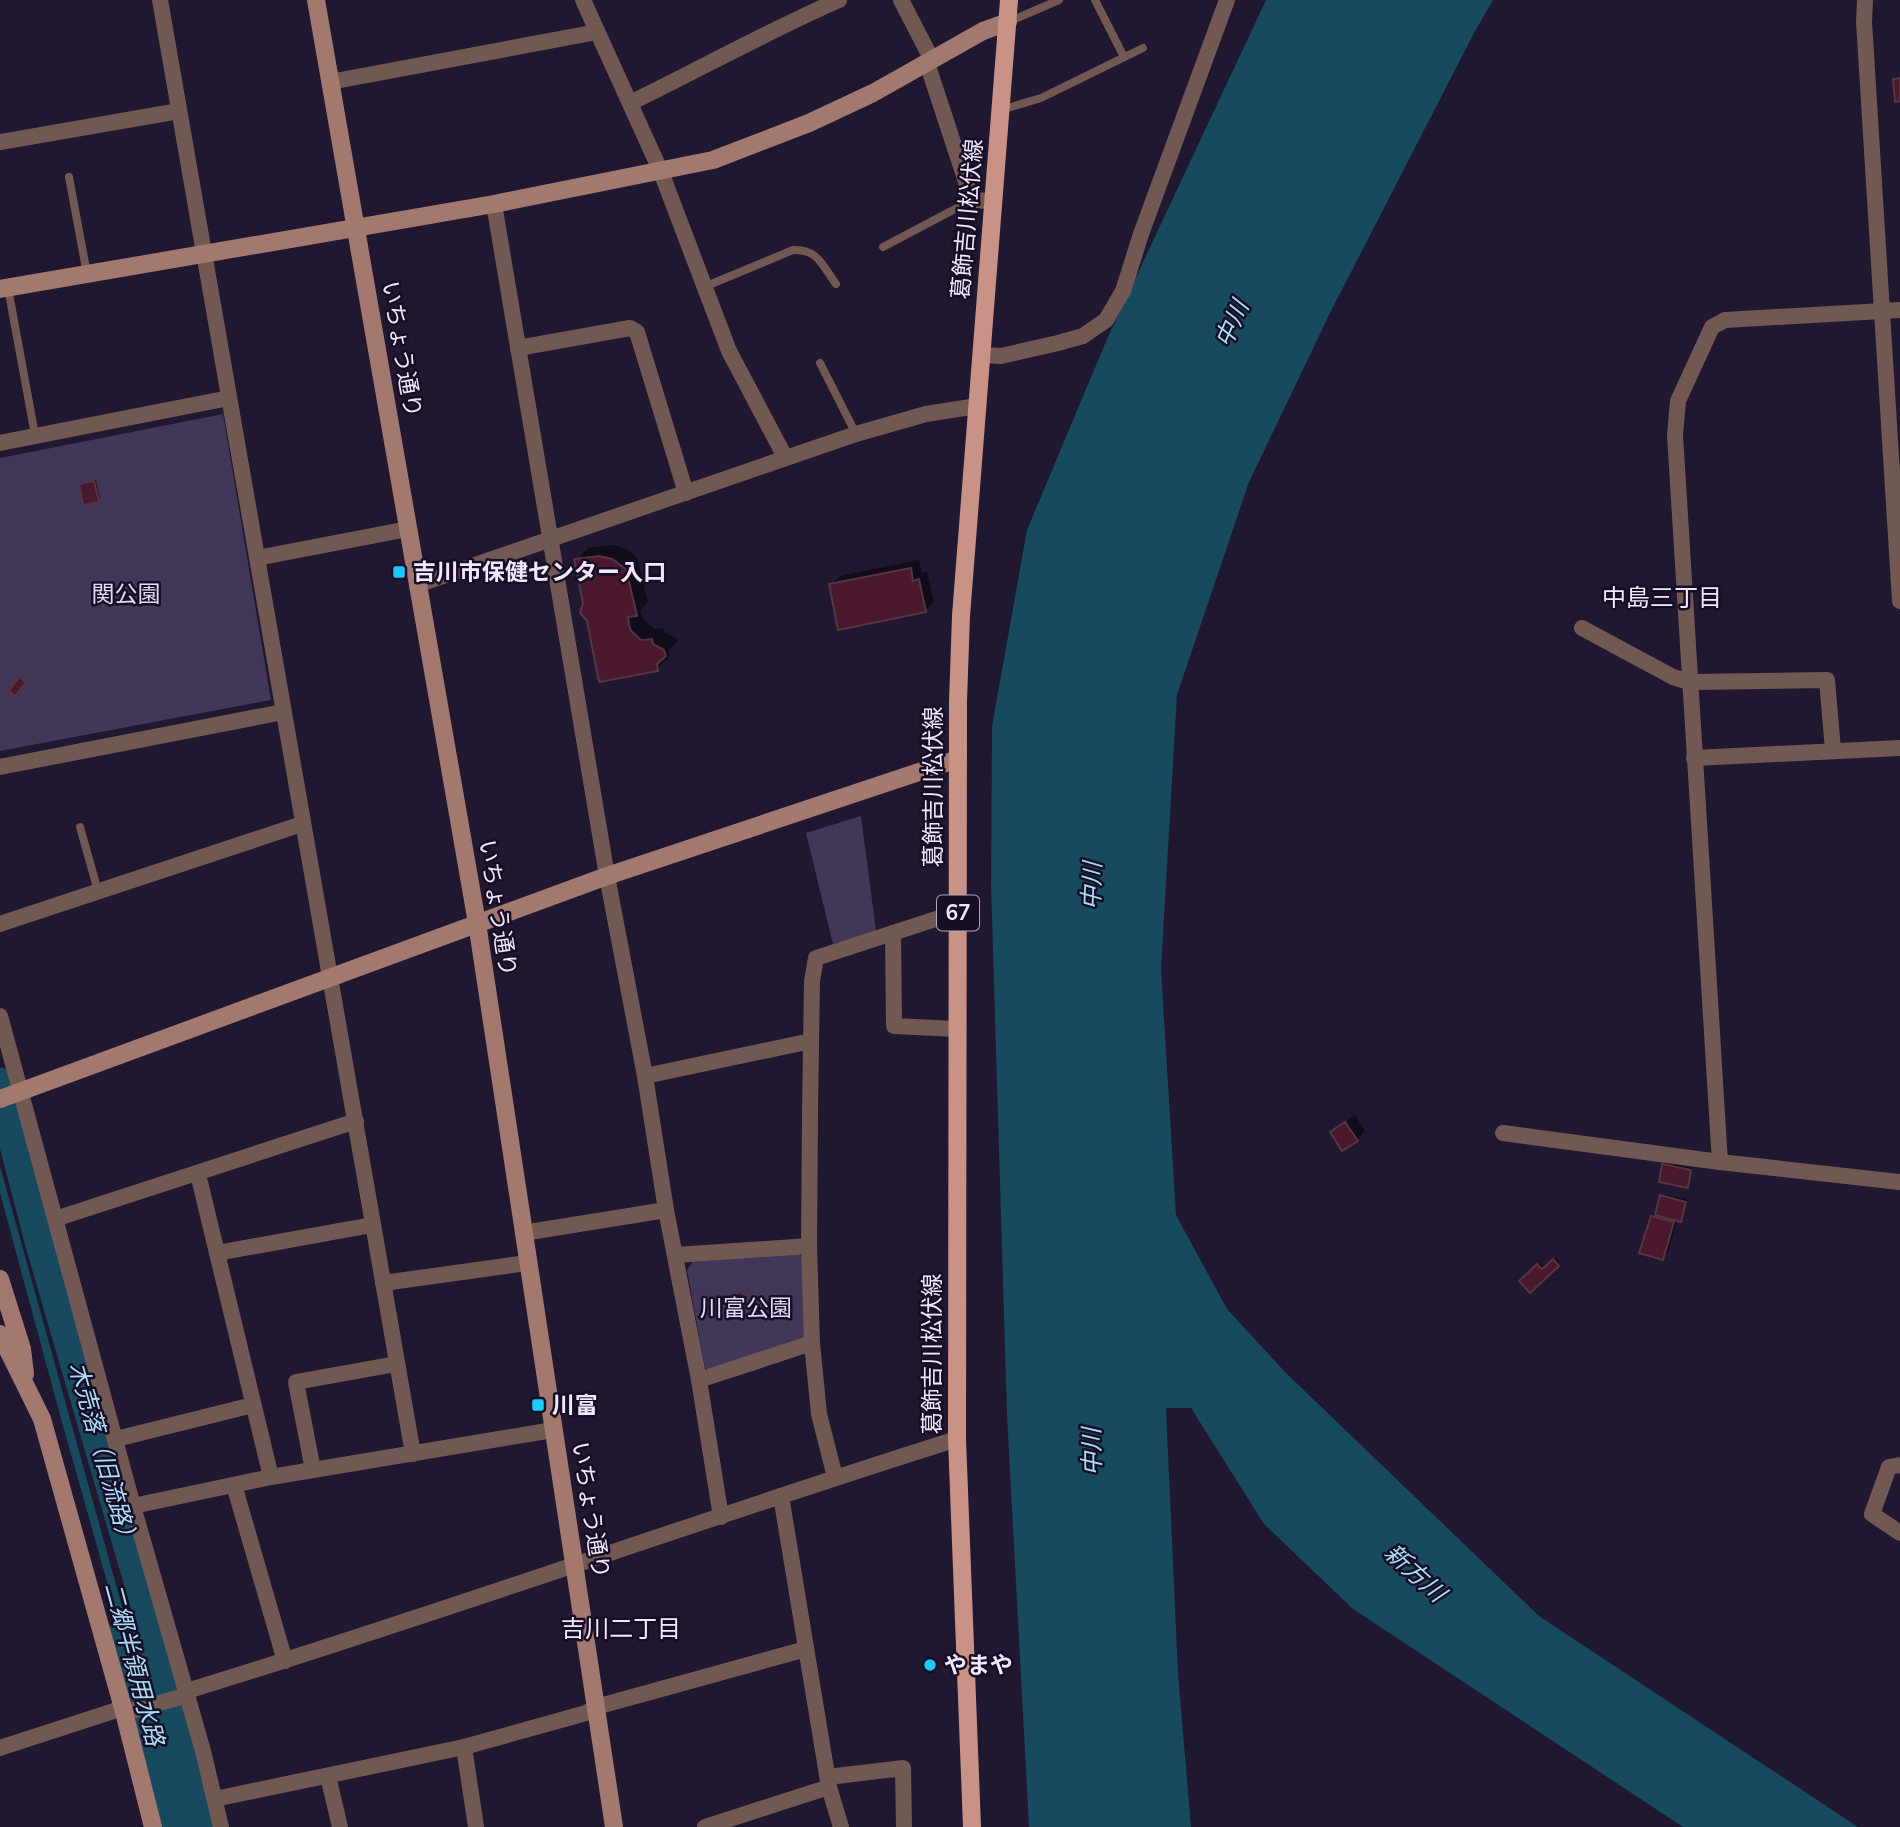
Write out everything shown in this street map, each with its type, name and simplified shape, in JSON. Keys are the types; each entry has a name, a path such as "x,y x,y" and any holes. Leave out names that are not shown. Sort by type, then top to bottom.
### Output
{"main road":[{"name":"葛飾吉川松伏線","path":"972,1827 957,1439 958,759 961,617 1009,0"}],"street":[{"path":"160,0 413,1454"},
{"name":"いちょう通り","path":"316,0 477,923 614,1827"},
{"path":"583,0 660,172 729,351 785,457"},
{"path":"630,103 719,60 776,27 839,0"},
{"path":"901,0 930,61 972,200 993,201"},
{"path":"981,355 1001,356 1083,336 1106,320 1123,290 1227,0"},
{"path":"1865,0 1864,22 1900,601"},
{"path":"4,289 494,204 713,160 764,141 873,93 983,32 1008,22"},
{"path":"330,82 597,32"},
{"path":"0,142 179,111"},
{"path":"494,204 607,876 645,1076 721,1517"},
{"path":"1720,1162 1675,435 1678,401 1712,327 1725,320 1900,310"},
{"path":"518,348 630,328 637,332 686,493"},
{"path":"0,443 229,398"},
{"path":"417,585 856,434 926,414 977,406"},
{"path":"257,558 408,529"},
{"path":"1583,628 1673,677 1689,682 1827,680 1833,750"},
{"path":"0,767 283,712"},
{"path":"1694,758 1900,748"},
{"path":"10,1096 607,876 958,759"},
{"path":"0,924 302,824"},
{"path":"835,1477 817,1401 812,1343 809,1246 811,1041 812,981 816,958 942,917 958,917"},
{"path":"894,933 894,1026 957,1028"},
{"path":"0,1016 10,1096 55,1219 187,1693 221,1827"},
{"path":"645,1076 811,1041"},
{"path":"55,1219 356,1121"},
{"path":"1503,1133 1720,1162 1900,1182"},
{"path":"198,1174 271,1477"},
{"path":"523,1233 666,1210"},
{"path":"217,1253 372,1225"},
{"path":"676,1255 809,1246"},
{"path":"383,1283 527,1263"},
{"path":"0,1279 22,1349 27,1384"},
{"path":"0,1334 42,1419 128,1710 153,1827"},
{"path":"699,1380 812,1343"},
{"path":"313,1470 296,1382 396,1364"},
{"path":"116,1439 253,1405"},
{"path":"133,1506 271,1477 553,1430"},
{"path":"0,1748 187,1693 575,1566 835,1477 957,1439"},
{"path":"1900,1465 1889,1467 1872,1514 1900,1533"},
{"path":"234,1485 285,1661"},
{"path":"781,1496 828,1782 841,1827"},
{"path":"215,1799 464,1747 806,1649"},
{"path":"464,1747 476,1827"},
{"path":"705,1827 828,1782 902,1768 904,1827"},
{"path":"328,1776 340,1827"}],"lane":[{"path":"1008,22 1059,0"},
{"path":"1095,0 1124,58"},
{"path":"1001,110 1041,99 1143,48"},
{"path":"69,177 87,274"},
{"path":"883,247 972,200"},
{"path":"704,287 793,250 807,249 816,255 836,284"},
{"path":"4,289 35,435"},
{"path":"820,363 856,434"},
{"path":"80,827 98,891"}],"green space":[{"name":"関公園","path":"223,414 271,700 0,751 0,458"},
{"path":"861,816 876,931 833,944 806,833"},
{"name":"川富公園","path":"799,1253 802,1258 807,1336 804,1341 711,1372 705,1368 687,1270 693,1262"}],"water":[{"path":"1266,0 1493,0 1330,313 1249,482 1177,695 1161,969 1176,1215 1227,1309 1286,1373 1539,1616 1858,1827 1683,1827 1353,1609 1264,1524 1191,1408 1166,1408 1178,1673 1191,1827 1029,1827 1007,1415 991,885 992,726 1027,530 1107,339"},
{"path":"0,1166 141,1675 134,1678 0,1193"},
{"path":"155,1723 181,1827 171,1827 148,1725"}],"building":[{"path":"1900,78 1900,101 1895,102 1893,79"},
{"path":"94,481 99,502 83,505 79,484"},
{"path":"599,556 612,559 626,569 637,616 628,617 629,625 631,631 641,640 652,639 653,644 664,650 666,656 657,664 658,671 599,682 587,621 580,613 583,603 574,559"},
{"path":"911,568 913,581 919,579 926,612 838,630 829,584"},
{"path":"19,677 26,682 15,696 9,691"},
{"path":"1345,1122 1358,1141 1342,1151 1330,1132"},
{"path":"1662,1164 1691,1170 1688,1188 1659,1182"},
{"path":"1660,1195 1686,1202 1681,1222 1655,1215"},
{"path":"1651,1216 1674,1222 1663,1260 1639,1253"},
{"path":"1553,1259 1559,1266 1530,1293 1519,1281 1537,1264 1542,1269"},
{"path":"739,1291 748,1297 743,1305 734,1299"}],"waterway":[{"name":"木売落（旧流路）","path":"0,1084 43,1248 177,1708 203,1827"},
{"name":"二郷半領用水路","path":"126,1632 152,1725 174,1827"}],"place":[{"name":"吉川市保健センター入口","path":"399,572"},
{"name":"川富","path":"538,1405"},
{"name":"やまや","path":"930,1665"}],"district":[{"name":"中島三丁目","path":"1662,598"},
{"name":"吉川二丁目","path":"621,1629"}],"water label":[{"name":"中川","path":"1232,324"},
{"name":"中川","path":"1092,886"},
{"name":"中川","path":"1092,1452"},
{"name":"新方川","path":"1415,1573"}]}
